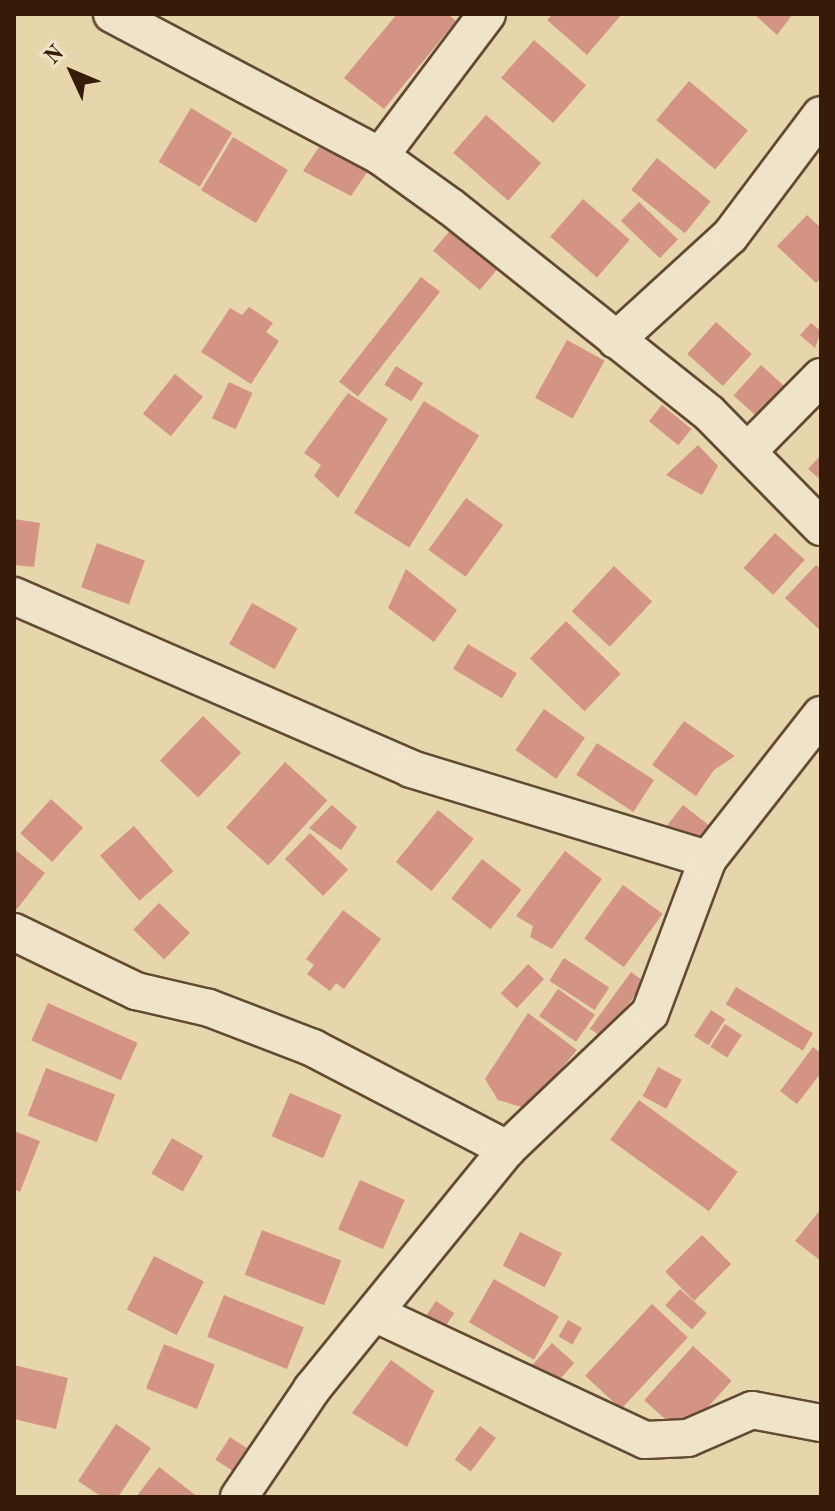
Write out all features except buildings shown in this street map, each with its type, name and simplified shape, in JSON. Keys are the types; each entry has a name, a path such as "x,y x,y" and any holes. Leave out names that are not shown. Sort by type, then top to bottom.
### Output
{"street":[{"path":"112,14 380,156 616,340 748,451 821,527"},
{"path":"380,156 487,14"},
{"path":"616,340 730,236 821,115"},
{"path":"748,451 821,377"},
{"path":"14,596 411,769 708,859"},
{"path":"239,1497 312,1389 507,1149 650,1013 708,859 821,715"},
{"path":"14,932 136,991 209,1008 313,1048 507,1149"},
{"path":"374,1313 645,1440 688,1438 752,1410 821,1423"}]}
